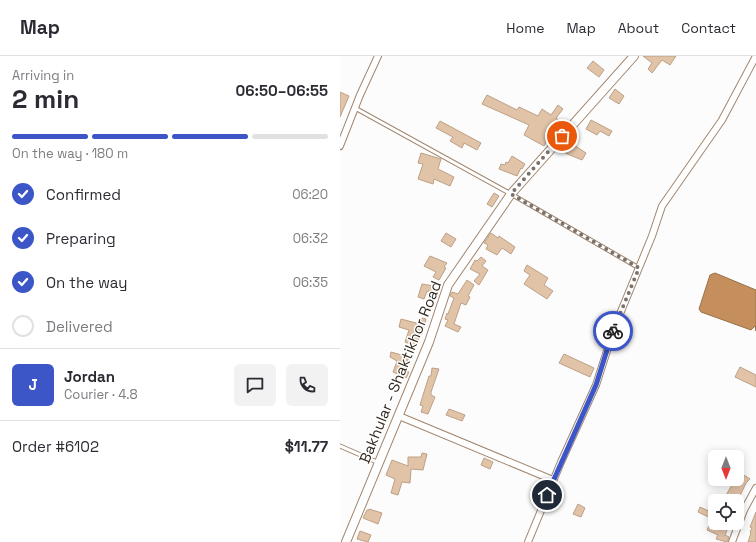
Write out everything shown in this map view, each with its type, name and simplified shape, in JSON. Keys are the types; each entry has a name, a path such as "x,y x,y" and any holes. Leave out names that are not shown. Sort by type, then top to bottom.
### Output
{"street":[{"path":"340,146 378,56"},
{"name":"Bakhular - Shaktikhor Road","path":"346,542 429,342 448,285 511,194 634,56"},
{"path":"528,542 553,480 596,385 615,326 652,236 662,206 722,120 756,56"},
{"path":"399,416 553,480"},
{"path":"732,542 744,510 756,488"}],"lane":[{"path":"355,108 511,194 639,268"},
{"path":"340,446 379,464"}],"shaded area":[{"path":"715,273 756,290 756,331 755,326 751,330 701,312 699,309 710,275"}],"building":[{"path":"643,56 676,56 670,65 662,60 652,73 648,69 652,63"},
{"path":"593,61 604,70 599,77 587,68"},
{"path":"615,89 624,96 619,104 609,98"},
{"path":"340,92 349,96 340,117"},
{"path":"487,95 517,110 519,107 538,116 542,109 551,115 558,105 563,109 556,118 561,122 558,127 556,125 544,146 524,135 529,125 482,104"},
{"path":"591,120 612,131 609,136 600,131 597,135 586,129"},
{"path":"440,121 481,143 477,150 464,143 462,148 450,141 453,137 436,128"},
{"path":"571,143 586,153 582,160 565,153"},
{"path":"421,153 441,159 438,169 454,177 450,186 434,179 433,184 418,179 423,164 418,163"},
{"path":"512,156 525,164 517,176 499,169 501,164 505,165 506,162 508,163"},
{"path":"494,193 499,196 492,207 487,204"},
{"path":"446,233 456,239 451,247 441,241"},
{"path":"491,233 498,238 499,236 515,247 511,254 502,248 497,255 486,249 488,245 484,243"},
{"path":"430,256 447,263 444,267 446,268 439,280 433,277 436,272 424,266"},
{"path":"481,257 486,261 482,266 488,270 479,285 474,281 480,274 470,269 475,260 477,261"},
{"path":"527,265 548,278 544,285 553,291 547,299 524,284 530,275 524,271"},
{"path":"467,280 474,285 468,296 470,297 466,305 461,303 454,324 461,327 458,332 445,326 448,320 445,319 454,298 450,296 452,292 458,294"},
{"path":"422,284 434,286 434,288 439,290 438,295 427,291 424,299 418,297"},
{"path":"422,318 426,319 422,334 420,334 416,346 405,342 409,330 399,327 401,319 420,324"},
{"path":"391,352 409,357 404,370 409,372 406,378 393,372 397,361 390,357"},
{"path":"564,354 594,368 590,377 559,363"},
{"path":"740,367 756,375 756,387 735,377"},
{"path":"432,368 439,369 431,392 431,395 435,397 428,414 421,412 423,406 420,405 429,376 431,376"},
{"path":"449,409 465,415 462,421 446,415"},
{"path":"422,453 427,454 423,470 411,469 410,483 402,482 398,495 391,493 395,479 386,475 392,460 408,466 408,457 421,457"},
{"path":"484,458 493,462 490,469 481,465"},
{"path":"744,475 750,479 746,483 741,494 727,494 731,486 744,486"},
{"path":"578,504 585,508 581,517 573,514"},
{"path":"700,507 708,511 708,517 698,512"},
{"path":"369,509 382,513 378,524 363,518"},
{"path":"756,512 756,542 748,542 752,528 750,527"},
{"path":"708,528 708,530 727,530 725,535 729,537 727,542 716,539 718,535 707,530"},
{"path":"360,531 371,535 368,542 357,539"}],"way so far":[{"path":"562,136 511,194 639,268 613,331"}],"route":[{"path":"547,495 560,462 596,385 613,331"}]}
